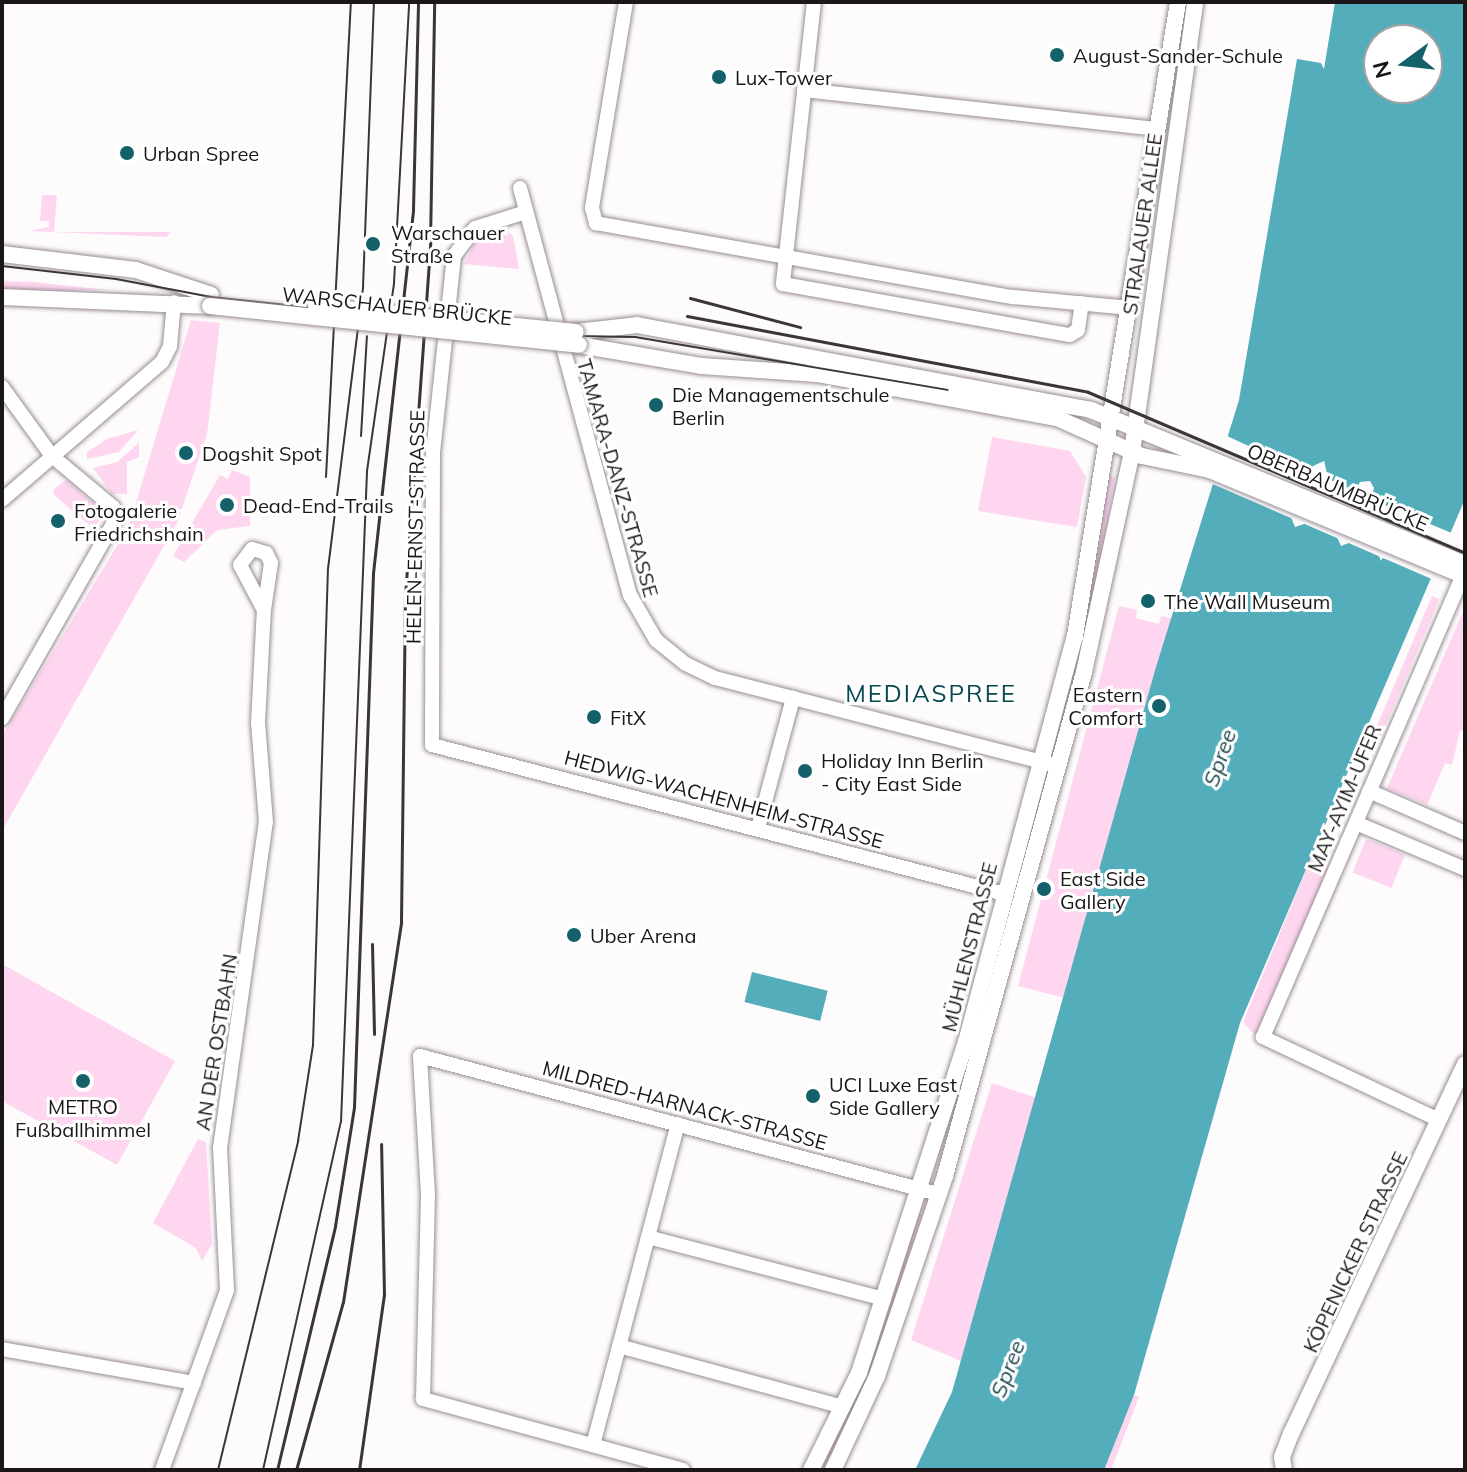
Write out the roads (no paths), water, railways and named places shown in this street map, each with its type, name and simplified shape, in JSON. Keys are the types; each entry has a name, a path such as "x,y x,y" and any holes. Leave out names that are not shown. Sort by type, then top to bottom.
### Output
{"main road":[{"name":"STRALAUER ALLEE","path":"1113,417 1178,2"},
{"name":"STRALAUER ALLEE","path":"1132,452 1195,2"},
{"path":"2,254 118,266 211,300"},
{"path":"174,285 174,302"},
{"path":"2,297 174,302 211,300"},
{"name":"WARSCHAUER BRÜCKE","path":"211,300 577,338"},
{"path":"577,338 637,325 961,382 1113,417 1213,463"},
{"path":"577,338 702,366 817,374 1049,416 1149,458 1213,463"},
{"name":"MÜHLENSTRASSE","path":"811,1470 843,1407 884,1299 970,1030 1039,761 1075,636 1113,417"},
{"name":"MÜHLENSTRASSE","path":"833,1470 877,1376 938,1194 1058,766 1132,452"},
{"name":"OBERBAUMBRÜCKE","path":"1213,463 1464,570"},
{"name":"KÖPENICKER STRASSE","path":"1268,1470 1283,1464 1465,1064"}],"street":[{"path":"626,2 592,220 627,231 785,258 1130,308"},
{"path":"814,2 783,284 1070,335 1078,330 1082,303"},
{"path":"804,90 1158,129"},
{"name":"TAMARA-DANZ-STRASSE","path":"520,188 571,388 641,621 666,650 697,670 1058,766"},
{"name":"HELEN-ERNST-STRASSE","path":"432,745 433,451 454,256 475,228 526,212"},
{"path":"2,500 162,362 170,346 174,302"},
{"path":"2,387 52,456 116,512 103,546 2,719"},
{"name":"MAY-AYIM-UFER","path":"1439,1120 1263,1037 1464,570"},
{"name":"AN DER OSTBAHN","path":"162,1470 227,1290 220,1148 266,822 258,712 264,610"},
{"path":"758,828 793,698"},
{"name":"HEDWIG-WACHENHEIM-STRASSE","path":"432,745 1005,894"},
{"path":"1369,791 1465,833"},
{"path":"1356,823 1465,869"},
{"name":"MILDRED-HARNACK-STRASSE","path":"593,1445 423,1399 428,1209 420,1056 938,1194"},
{"path":"678,1124 593,1445 683,1470"},
{"path":"648,1237 884,1299"},
{"path":"619,1346 843,1407"},
{"path":"2,1349 194,1383"}],"water":[{"name":"Spree","path":"1335,2 1465,2 1465,499 1240,1023 1134,1395 1104,1470 915,1470 952,1392 1156,667 1239,400 1297,59 1321,63 1324,69","holes":["1324,461 1327,473 1304,524 1295,527 1291,517 1313,466","1360,483 1374,488 1351,542 1341,546 1337,537","1400,507 1406,514 1381,561 1379,556"]},
{"path":"752,972 828,991 820,1021 745,1002"}],"tram line":[{"path":"326,477 351,2"},
{"path":"218,1470 298,1141 313,1045 328,569 363,287 374,2"},
{"path":"263,1470 341,1122 367,471 394,283 409,2"},
{"path":"2,266 116,279 211,297 576,336 635,337 948,390"},
{"path":"361,436 367,336"}],"railway":[{"path":"277,1470 335,1226 354,1107 373,573 413,209 418,2"},
{"path":"296,1470 343,1302 401,921 405,596 430,243 434,2"},
{"path":"690,298 800,327"},
{"path":"687,316 1088,392 1465,553"},
{"path":"372,944 374,1034"},
{"path":"359,1470 384,1295 381,1144"}],"place":[{"name":"August-Sander-Schule","path":"1057,55"},
{"name":"Lux-Tower","path":"719,77"},
{"name":"Urban Spree","path":"127,153"},
{"name":"Warschauer Straße","path":"373,244"},
{"name":"Die Managementschule Berlin","path":"656,405"},
{"name":"Dogshit Spot","path":"186,453"},
{"name":"Dead-End-Trails","path":"227,505"},
{"name":"Fotogalerie Friedrichshain","path":"58,521"},
{"name":"The Wall Museum","path":"1148,601"},
{"name":"Eastern Comfort","path":"1159,706"},
{"name":"FitX","path":"594,717"},
{"name":"Holiday Inn Berlin - City East Side","path":"805,771"},
{"name":"East Side Gallery","path":"1044,889"},
{"name":"Uber Arena","path":"574,935"},
{"name":"METRO Fußballhimmel","path":"83,1081"},
{"name":"UCI Luxe East Side Gallery","path":"813,1096"}],"district":[{"name":"MEDIASPREE","path":"931,694"}]}
